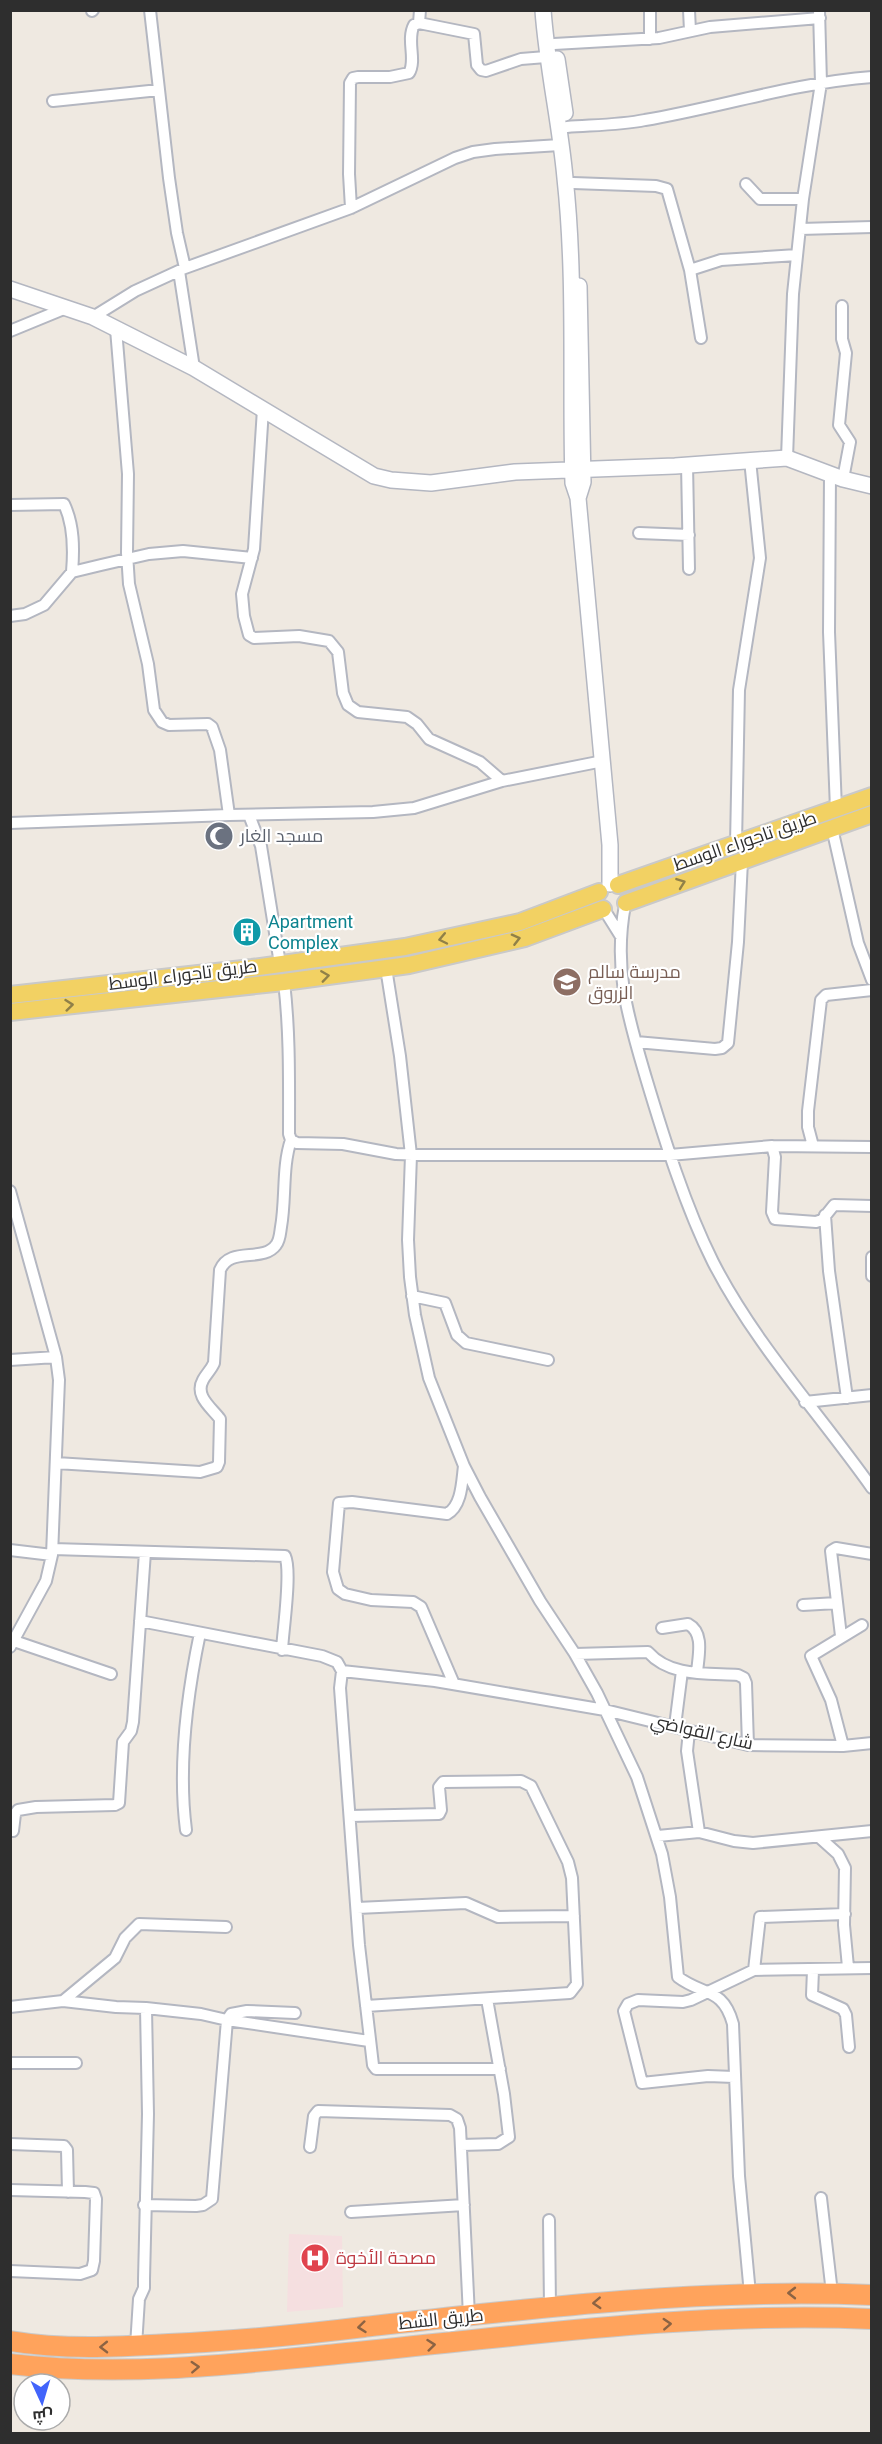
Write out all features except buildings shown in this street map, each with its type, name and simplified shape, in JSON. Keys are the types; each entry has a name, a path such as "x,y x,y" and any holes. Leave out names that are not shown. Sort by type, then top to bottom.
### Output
{"highway":[{"name":"طريق الشط","path":"10,2341 45,2347 143,2346 284,2336 550,2307 750,2294 872,2295"},
{"name":"طريق الشط","path":"10,2364 70,2370 151,2369 240,2364 621,2326 749,2319 872,2319"},
{"path":"143,2346 151,2369"}],"main road":[{"name":"طريق تاجوراء الوسط","path":"10,995 405,947 520,922 609,887 872,796"},
{"path":"10,1012 284,982 409,965 525,938 604,910 616,912 625,904 872,814"},
{"path":"604,910 598,901 609,887 625,893 625,904"}],"street":[{"path":"150,10 194,368"},
{"path":"351,208 350,82 353,78 358,77 390,77 409,73 412,66 412,29 419,23 420,10"},
{"path":"543,10 567,127 573,183 582,322 578,470"},
{"path":"551,10 550,51 565,176 568,223 578,470 584,482 578,498 611,858 609,887"},
{"path":"650,10 650,39"},
{"path":"689,10 690,31"},
{"path":"419,23 474,34 477,65 481,70 486,71 550,51 650,39 710,27 820,14 821,83 803,200 793,294 787,458"},
{"path":"567,127 643,121 821,83 872,77"},
{"path":"53,101 159,90"},
{"path":"93,317 135,291 182,269 351,208 455,158 473,152 560,145"},
{"path":"573,183 656,186 667,189 690,270 701,338"},
{"path":"746,184 760,199 803,200"},
{"path":"800,229 872,227"},
{"path":"690,270 721,260 797,255"},
{"path":"10,289 93,317 194,368 374,476 391,480 431,483 515,472 787,458 837,477 872,486"},
{"path":"836,809 829,632 837,477 850,442 839,426 846,353 842,339 842,306"},
{"path":"10,332 66,308"},
{"path":"116,329 128,474 127,559 134,611 148,664 157,715 162,722 169,725 208,724 212,727 220,750 229,815"},
{"path":"263,409 255,538 242,594 249,635 254,638 299,636 329,641 338,652 343,693 348,705 358,712 407,717 417,724 429,739 480,762 502,781"},
{"path":"735,844 739,690 760,558 750,460"},
{"path":"687,464 689,569"},
{"path":"10,505 64,504 69,515 74,548 72,572 44,605 25,614 10,616"},
{"path":"639,533 689,535"},
{"path":"72,572 149,554 183,551 252,558"},
{"path":"10,823 373,812 414,808 502,781 603,761"},
{"path":"249,815 261,846 280,964"},
{"path":"832,828 858,943 872,980"},
{"path":"636,1042 715,1049 722,1048 728,1043 738,942 742,861"},
{"path":"625,904 620,935 621,983 670,1155 713,1261 742,1312 805,1402 872,1488"},
{"path":"604,910 620,935"},
{"path":"386,968 400,1056 411,1155 408,1240 412,1296 429,1378 464,1466 513,1556 575,1654 637,1777 658,1836 670,1897 678,1977 692,1987 708,1991 728,2006 733,2024 739,2176 750,2294"},
{"path":"56,1463 200,1472 217,1467 220,1419 206,1402 201,1382 214,1363 220,1270 229,1259 272,1249 276,1244 283,1217 286,1157 291,1140 289,1038 284,982"},
{"path":"813,1146 808,1127 808,1111 821,1000 826,996 872,990"},
{"path":"291,1140 297,1143 343,1144 411,1155 670,1155 772,1146 872,1147"},
{"path":"772,1146 775,1157 773,1216 775,1219 816,1222 834,1205 872,1206"},
{"path":"10,1191 56,1357 59,1393 53,1552 46,1581 13,1640 111,1674"},
{"path":"825,1215 829,1270 847,1398"},
{"path":"872,1257 872,1276"},
{"path":"412,1296 445,1303 457,1335 465,1343 548,1360"},
{"path":"10,1360 56,1357"},
{"path":"805,1402 872,1395"},
{"path":"454,1684 421,1607 413,1602 371,1600 345,1594 338,1589 333,1572 339,1503 352,1502 447,1514 453,1511 458,1500 464,1466"},
{"path":"841,1636 831,1550 837,1548 872,1554"},
{"path":"10,1550 285,1556 287,1587 282,1650"},
{"path":"13,1831 15,1814 18,1810 119,1803 123,1742 131,1731 133,1722 145,1552"},
{"path":"803,1605 837,1603"},
{"path":"140,1621 333,1660 341,1666 340,1688 357,1908 373,2065 376,2069 500,2069"},
{"path":"662,1628 688,1624 695,1630 699,1642 697,1673"},
{"path":"843,1746 831,1700 811,1658 813,1654 862,1625"},
{"path":"186,1830 183,1803 187,1720 200,1633"},
{"path":"575,1654 648,1652 663,1665 682,1671 738,1675 744,1678 748,1745"},
{"name":"شارع القواضي","path":"342,1671 454,1684 605,1710 748,1745 843,1746 872,1743"},
{"path":"675,1726 682,1671"},
{"path":"689,1731 687,1751 699,1832"},
{"path":"350,1816 438,1814 441,1810 439,1787 443,1782 521,1781 527,1783 568,1862 572,1878 577,1984 574,1990 566,1995 366,2006"},
{"path":"658,1836 699,1832 747,1843 872,1831"},
{"path":"819,1837 838,1854 844,1863 848,1967"},
{"path":"357,1908 466,1903 498,1917 573,1916"},
{"path":"754,1970 760,1917 845,1914"},
{"path":"63,2001 115,1958 125,1938 139,1924 226,1927"},
{"path":"734,2077 708,2076 645,2085 640,2080 624,2011 626,2007 632,2001 647,1998 683,2002 754,1970 872,1968"},
{"path":"813,1970 812,1995 843,2009 847,2018 849,2047"},
{"path":"461,2145 498,2144 509,2138 500,2069 487,1999"},
{"path":"10,2007 63,2001 146,2008 201,2014 369,2041"},
{"path":"143,2346 139,2299 144,2288 144,2205 148,2114 146,2008"},
{"path":"144,2205 196,2206 203,2205 212,2199 227,2020 231,2014 248,2011 295,2013"},
{"path":"10,2063 76,2063"},
{"path":"310,2147 314,2116 318,2110 450,2115 460,2123 469,2316"},
{"path":"10,2144 64,2146 67,2150 68,2192"},
{"path":"10,2190 94,2193 96,2199 92,2270 80,2274 10,2271"},
{"path":"821,2198 832,2293"},
{"path":"351,2212 464,2205"},
{"path":"549,2220 550,2307"}],"shaded area":[{"name":"مصحة الأخوة","path":"289,2234 342,2236 343,2307 287,2312"}],"place":[{"name":"مسجد الغار","path":"219,836"},
{"name":"Apartment Complex","path":"247,932"},
{"name":"مدرسة سالم الزروق","path":"567,982"},
{"name":"مصحة الأخوة","path":"315,2258"}]}
